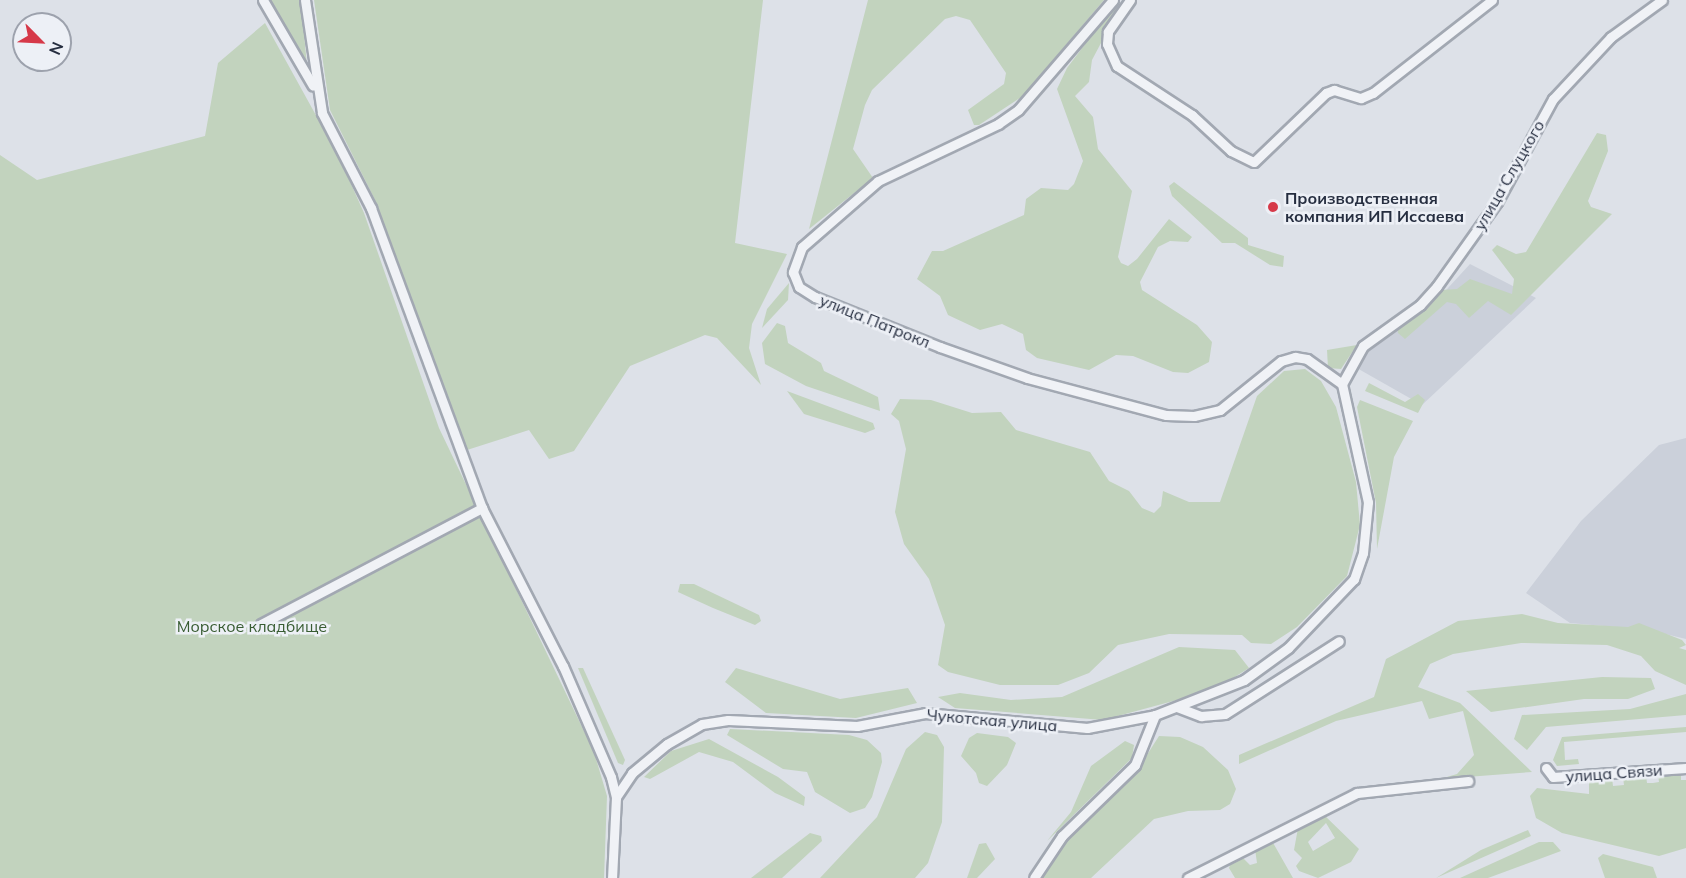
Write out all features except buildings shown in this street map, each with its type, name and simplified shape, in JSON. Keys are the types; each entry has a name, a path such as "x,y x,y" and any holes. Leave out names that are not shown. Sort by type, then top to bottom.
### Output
{"street":[{"path":"263,0 317,94 371,208 482,508 602,750 616,797 612,878"},
{"path":"306,0 317,94"},
{"name":"улица Патрокл","path":"1113,0 1009,118 882,178 822,228 795,259 795,280 815,297 964,356 1166,415 1194,416 1220,410 1281,361 1307,359 1342,384"},
{"path":"1130,0 1108,32 1108,50 1117,66 1192,115 1231,151 1254,162 1326,93 1334,90 1361,98 1373,93 1492,0"},
{"name":"улица Слуцкого","path":"1342,384 1363,346 1420,305 1437,286 1497,202 1553,99 1611,37 1662,0"},
{"name":"Чукотская улица","path":"616,797 632,773 667,744 702,724 728,720 850,726 925,712 1087,728 1155,715 1244,680 1288,648 1354,579 1363,554 1368,502 1342,384"},
{"path":"261,624 482,508"},
{"path":"1177,707 1201,716 1225,714 1339,640"},
{"path":"1034,878 1062,836 1135,765 1155,715"},
{"name":"улица Связи","path":"1546,768 1553,777 1686,768"},
{"path":"1188,878 1357,793 1468,782"}],"shaded area":[{"path":"1470,264 1536,298 1422,405 1355,367 1362,354 1437,300"},
{"path":"1686,438 1686,639 1649,630 1570,623 1526,593 1581,521 1659,445"}],"green space":[{"path":"269,0 301,0 307,66 276,13"},
{"path":"314,0 763,0 735,243 787,254 752,324 749,348 761,385 717,338 705,335 630,366 574,451 549,459 529,430 467,450 374,198 330,110"},
{"path":"868,0 1104,0 1023,96 979,125 974,125 968,110 1004,84 1006,73 970,20 956,16 945,19 872,90 865,105 853,149 873,178 809,229"},
{"path":"1114,6 1119,9 1092,60 1089,82 1075,96 1093,117 1098,149 1132,191 1118,257 1121,263 1128,266 1137,259 1169,219 1192,237 1188,242 1170,241 1158,247 1140,282 1142,290 1197,325 1212,342 1209,362 1188,373 1173,372 1133,356 1116,355 1089,370 1037,358 1026,350 1023,334 1002,324 980,330 948,315 940,296 917,279 932,251 943,251 1024,215 1026,199 1041,188 1068,190 1074,184 1083,161 1057,89 1067,68"},
{"name":"Морское кладбище","path":"265,23 339,157 364,213 439,428 594,752 607,796 604,878 0,878 0,155 37,180 205,136 218,63"},
{"path":"1597,133 1606,135 1608,151 1588,201 1591,207 1612,214 1511,315 1488,301 1469,318 1456,304 1447,302 1405,339 1398,333 1397,328 1441,290 1457,289 1470,279 1512,294 1514,279 1492,250 1497,245 1516,254 1526,252"},
{"path":"1174,182 1248,238 1248,245 1284,256 1283,267 1270,265 1235,243 1222,243 1172,196 1169,186"},
{"path":"789,283 788,300 762,328 767,309"},
{"path":"777,323 785,326 788,343 821,363 824,371 878,397 880,411 806,386 765,364 762,343"},
{"path":"1357,345 1341,369 1328,368 1327,350"},
{"path":"1305,369 1321,381 1336,407 1356,482 1360,525 1347,576 1297,627 1271,644 1251,643 1242,635 1169,634 1118,645 1089,673 1058,685 1000,685 948,672 938,665 945,625 929,579 904,544 895,512 906,449 899,421 891,414 900,399 931,400 972,413 1001,412 1016,430 1090,452 1109,481 1129,491 1142,508 1154,513 1161,506 1163,491 1189,502 1220,502 1257,396 1284,371"},
{"path":"1369,383 1405,402 1418,394 1425,400 1418,413 1365,391"},
{"path":"787,391 873,423 875,429 865,433 804,414"},
{"path":"1360,400 1413,421 1394,457 1377,549 1376,503 1357,407"},
{"path":"680,584 694,584 759,615 761,621 755,625 713,608 678,592"},
{"path":"1522,614 1558,623 1628,627 1639,623 1682,640 1686,645 1679,648 1686,650 1686,685 1655,671 1641,656 1607,645 1521,643 1453,654 1430,664 1418,687 1460,703 1532,772 1440,779 1457,774 1474,755 1463,711 1429,719 1422,701 1336,721 1239,764 1239,755 1374,697 1386,659 1458,621"},
{"path":"1179,647 1235,650 1249,668 1214,690 1103,720 955,708 938,697 960,693 1011,700 1062,697"},
{"path":"578,668 583,668 625,760 623,765 618,763"},
{"path":"736,668 840,699 908,688 917,703 856,718 766,713 725,682"},
{"path":"1602,677 1651,678 1655,689 1628,699 1584,699 1491,712 1466,691"},
{"path":"1686,694 1686,715 1546,727 1527,750 1514,739 1522,715 1630,709"},
{"path":"1686,727 1686,732 1564,742 1565,760 1578,759 1579,764 1557,766 1553,760 1562,737"},
{"path":"730,729 849,735 867,740 881,753 882,762 872,797 865,808 850,813 815,792 807,772 783,769 727,735"},
{"path":"925,732 937,735 944,747 942,822 928,863 915,878 820,878 877,817 906,749"},
{"path":"977,733 1008,737 1016,743 1007,765 987,786 979,783 976,773 961,756 969,738"},
{"path":"1159,736 1180,737 1203,747 1228,770 1236,789 1230,804 1220,810 1188,811 1154,819 1091,878 1040,878 1066,839 1138,769"},
{"path":"709,739 778,777 805,797 804,806 775,793 733,762 699,752 650,779 644,777 671,751"},
{"path":"1125,741 1134,745 1132,758 1047,841 1071,812 1091,766"},
{"path":"1681,773 1681,780 1686,780 1686,848 1659,856 1562,833 1536,818 1530,796 1537,788 1589,794 1589,780 1612,778 1613,786 1624,785 1623,777 1646,775 1647,783 1653,783 1659,782 1658,775"},
{"path":"1322,813 1359,849 1351,862 1318,878 1299,871 1296,866 1302,858 1294,850 1298,828","holes":["1326,823 1335,838 1313,851 1308,842"]},
{"path":"1528,830 1531,836 1436,878 1481,850"},
{"path":"810,833 821,836 822,841 782,878 751,878"},
{"path":"1272,841 1293,878 1235,878 1229,868 1232,860 1241,856 1250,865 1257,863 1255,849"},
{"path":"1539,842 1553,842 1561,851 1488,878 1460,878"},
{"path":"986,843 995,859 977,878 967,878 979,844"},
{"path":"1603,854 1653,867 1657,878 1605,878 1598,858"}],"place":[{"name":"Производственная компания ИП Иссаева","path":"1273,207"}]}
